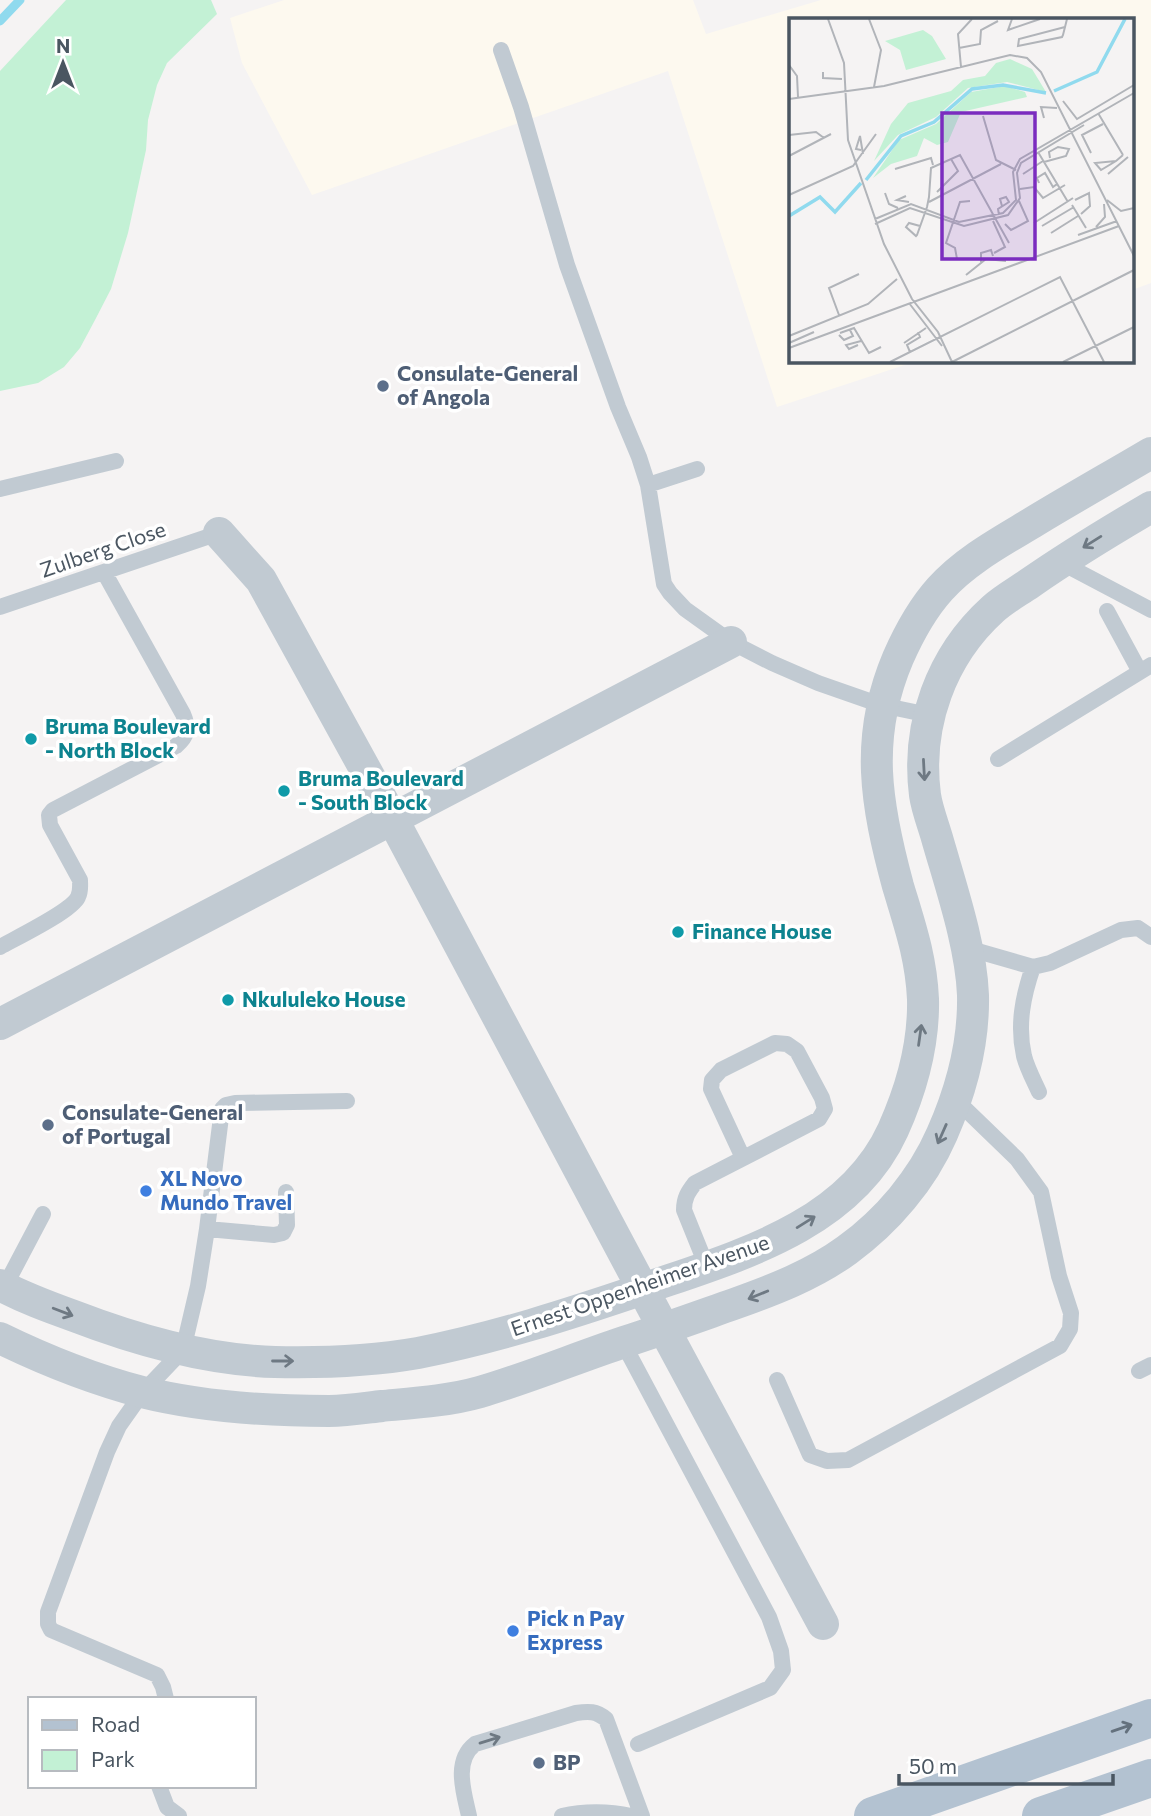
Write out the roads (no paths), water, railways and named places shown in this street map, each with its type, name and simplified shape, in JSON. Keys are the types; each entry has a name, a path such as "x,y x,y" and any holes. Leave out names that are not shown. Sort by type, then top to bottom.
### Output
{"main road":[{"path":"873,1816 1151,1717"},
{"path":"1041,1816 1151,1778"}],"street":[{"name":"Ernest Oppenheimer Avenue","path":"2,1287 109,1329 183,1350 273,1362 344,1361 416,1353 477,1340 572,1313 749,1253 822,1212 846,1193 871,1166 893,1130 910,1082 921,1038 923,1004 918,951 881,815 876,765 881,705 893,671 918,618 939,590 958,571 1006,538 1151,453"},
{"path":"0,1338 35,1355 97,1378 143,1392 200,1402 252,1408 333,1411 420,1403 477,1392 664,1329 756,1296 816,1270 846,1251 894,1209 923,1169 941,1137 956,1100 971,1039 973,991 967,948 926,797 923,757 929,715 937,686 953,656 995,607 1060,562 1151,507"},
{"path":"219,533 261,580 392,818 823,1623"},
{"path":"0,1024 731,642"},
{"path":"572,1313 587,1355"}],"lane":[{"path":"501,50 521,107 567,265 648,485 664,584 685,609 731,642 772,663 818,683 881,705 929,715"},
{"path":"0,489 116,461"},
{"path":"648,485 697,469"},
{"name":"Zulberg Close","path":"0,607 219,533"},
{"path":"1060,562 1151,610"},
{"path":"0,947 66,909 78,898 80,880 50,825 49,816 53,810 176,746 184,740 187,731 183,714 104,572"},
{"path":"998,758 1145,669 1107,611"},
{"path":"967,948 1032,967 1050,963 1121,930 1138,928 1151,937"},
{"path":"1032,967 1024,996 1021,1025 1024,1057 1038,1092"},
{"path":"707,1267 684,1209 687,1193 695,1183 819,1119 825,1109 797,1051 786,1044 775,1043 722,1070 712,1080 711,1089 743,1158"},
{"path":"777,1380 810,1455 827,1461 848,1460 1060,1346 1070,1329 1072,1313 1059,1276 1041,1192 1017,1159 956,1100"},
{"path":"166,1697 157,1675 51,1630 48,1612 119,1426 143,1392 183,1350 198,1286 222,1109 235,1103 347,1101"},
{"path":"207,1229 274,1235 283,1233 287,1225 286,1192"},
{"path":"2,1287 43,1214"},
{"path":"623,1343 769,1617 781,1651 783,1670 770,1688 638,1744"},
{"path":"469,1816 461,1772 470,1748 475,1744 588,1711 598,1712 606,1719 642,1816"},
{"path":"160,1788 167,1807 179,1816"},
{"path":"562,1816 596,1813 631,1816"}],"waterway":[{"path":"0,21 20,0"}],"place":[{"name":"Consulate-General of Angola","path":"383,386"},
{"name":"Bruma Boulevard - North Block","path":"31,739"},
{"name":"Bruma Boulevard - South Block","path":"284,791"},
{"name":"Finance House","path":"678,932"},
{"name":"Nkululeko House","path":"228,1000"},
{"name":"Consulate-General of Portugal","path":"48,1125"},
{"name":"XL Novo Mundo Travel","path":"146,1191"},
{"name":"Pick n Pay Express","path":"513,1631"},
{"name":"BP","path":"539,1763"}]}
